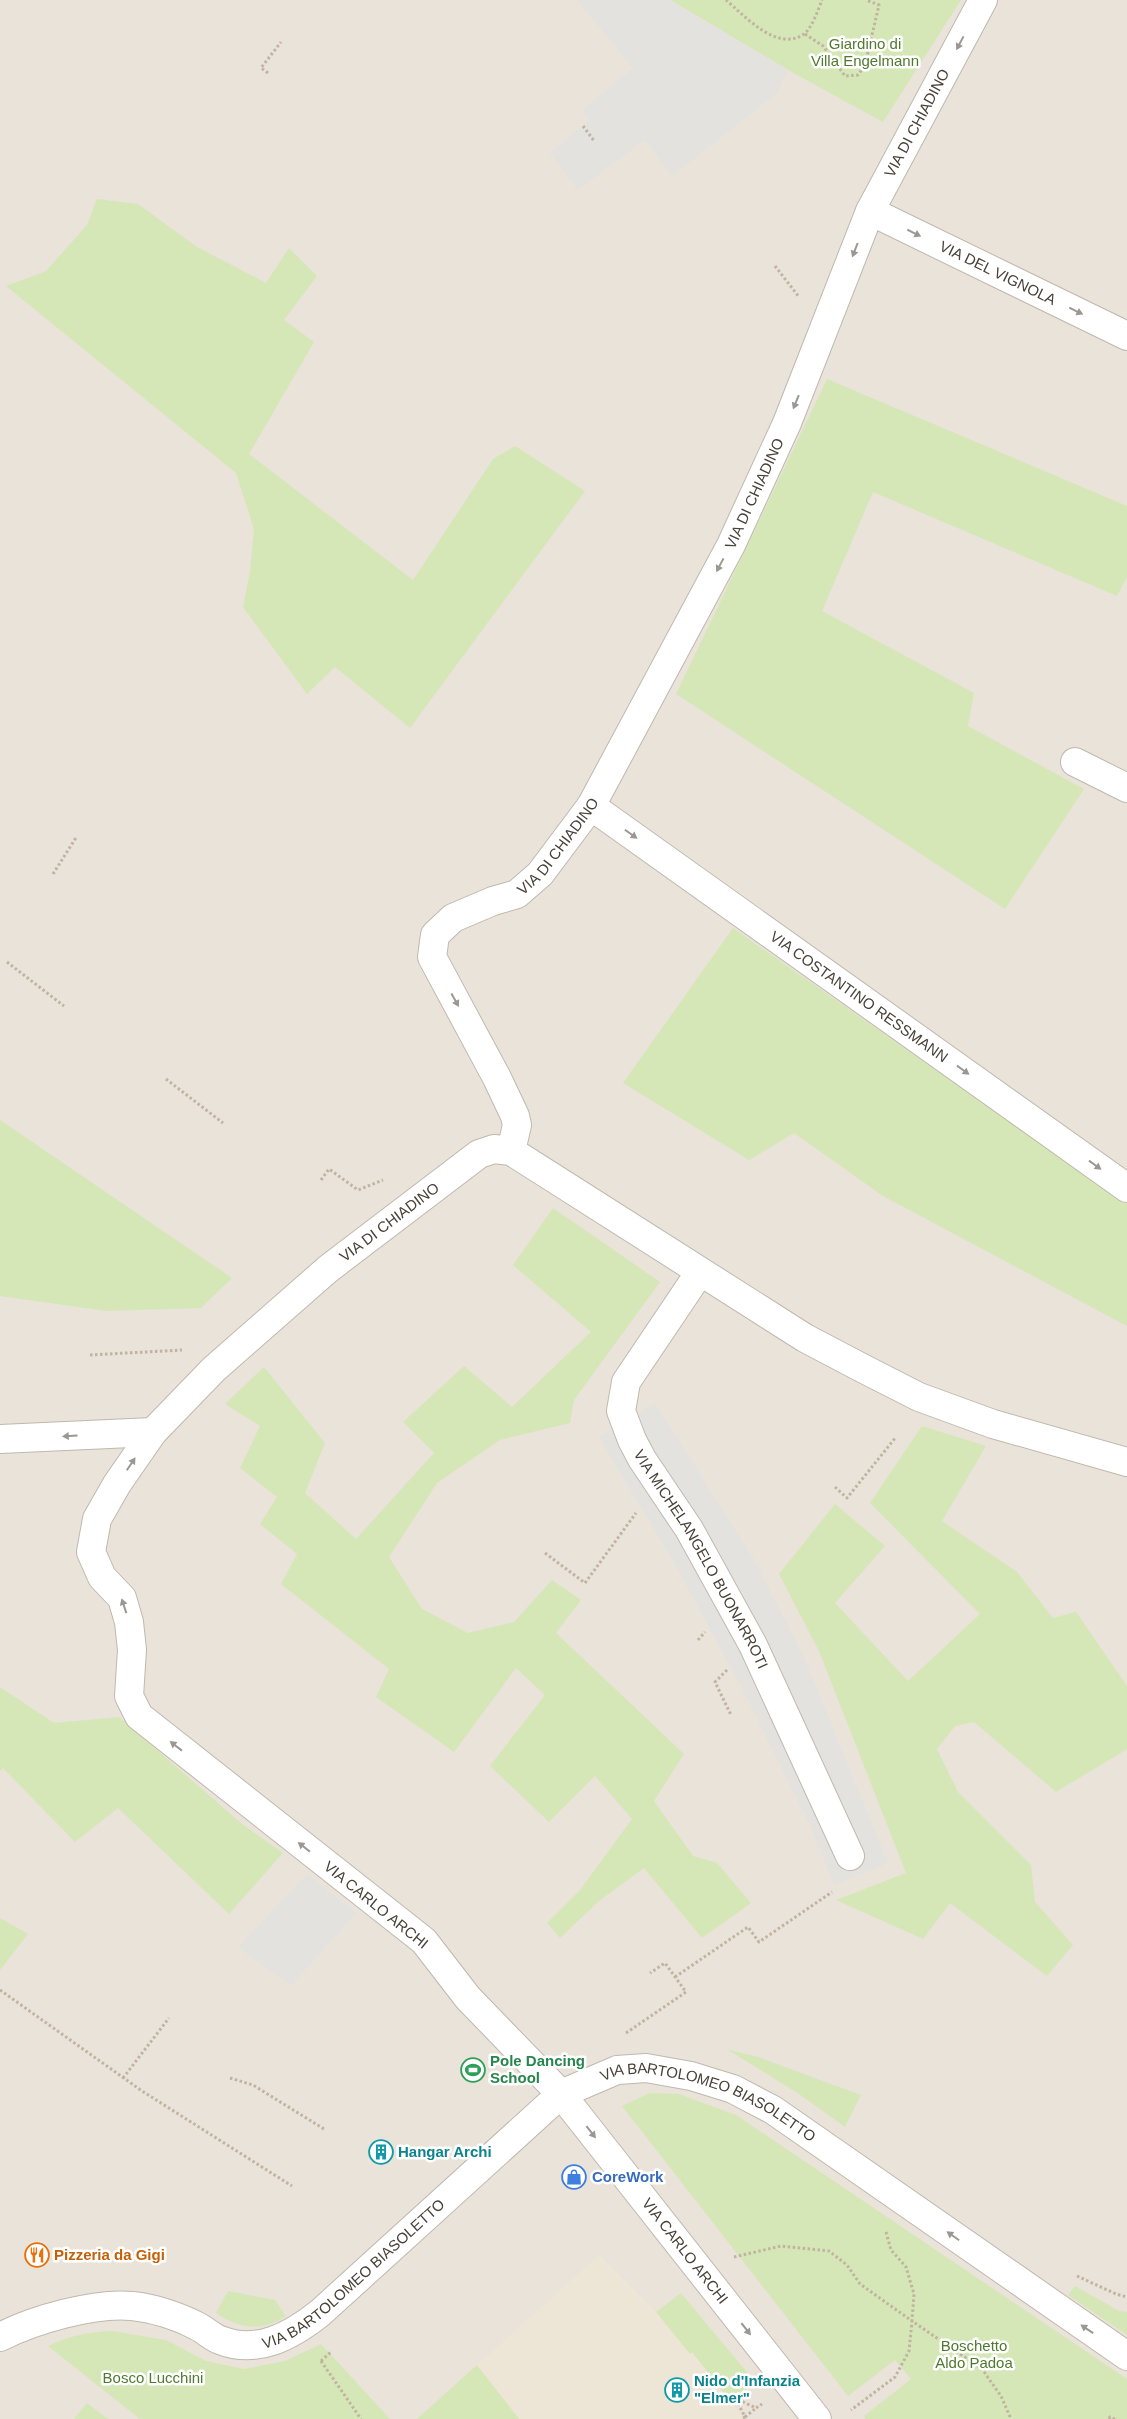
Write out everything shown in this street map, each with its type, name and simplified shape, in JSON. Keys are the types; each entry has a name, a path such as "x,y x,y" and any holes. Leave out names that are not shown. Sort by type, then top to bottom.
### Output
{"street":[{"name":"VIA DI CHIADINO","path":"153,1432 214,1369 328,1269 478,1154 494,1149 511,1151 517,1126 515,1116 497,1078 432,957 435,935 453,918 486,903 518,894 540,874 592,806 731,545 788,423 870,211 983,0"},
{"name":"VIA DEL VIGNOLA","path":"870,211 1127,336"},
{"path":"1075,762 1127,788"},
{"name":"VIA COSTANTINO RESSMANN","path":"592,806 1127,1188"},
{"path":"511,1151 805,1338 919,1397 993,1424 1127,1462"},
{"name":"VIA MICHELANGELO BUONARROTI","path":"700,1272 626,1382 621,1411 632,1440 642,1459 689,1529 753,1645 850,1856"},
{"path":"0,1440 153,1432"},
{"name":"VIA CARLO ARCHI","path":"153,1432 117,1484 97,1519 91,1552 102,1577 122,1598 129,1622 132,1650 129,1696 139,1716 424,1941 468,1998 561,2094 817,2419"},
{"name":"VIA BARTOLOMEO BIASOLETTO","path":"0,2337 14,2330 75,2310 131,2306 159,2312 196,2325 220,2340 253,2346 277,2340 303,2327 320,2313 561,2094 617,2070 646,2068 691,2076 733,2089 773,2110 1127,2356"}],"path":[{"path":"726,0 754,24 777,38 795,38 805,34 822,0"},
{"path":"805,34 823,46 845,76 858,75 865,65 879,5 866,0"},
{"path":"268,73 261,68 281,42"},
{"path":"583,126 595,142"},
{"path":"53,874 77,836"},
{"path":"7,962 64,1006"},
{"path":"166,1079 223,1123"},
{"path":"321,1180 329,1169 358,1190 384,1180"},
{"path":"90,1355 186,1350 214,1369"},
{"path":"835,1487 847,1498 896,1437"},
{"name":"VIA MICHELANGELO BUONARROTI","path":"545,1553 584,1583 637,1512"},
{"path":"698,1640 706,1632"},
{"path":"727,1670 715,1682 731,1715"},
{"path":"675,1977 748,1927 759,1942 832,1892"},
{"path":"626,2034 686,1992 665,1963 650,1973"},
{"path":"0,1990 123,2078 292,2186"},
{"path":"123,2078 169,2018"},
{"path":"230,2078 253,2085 324,2130"},
{"path":"851,2410 895,2377 909,2351 914,2294 906,2268 891,2250 884,2226"},
{"path":"731,2258 781,2246 829,2251 847,2265 860,2284 982,2369 1000,2396 1011,2419"},
{"path":"316,2354 362,2419"},
{"path":"756,2408 739,2400 738,2403 744,2417 756,2408 764,2402"},
{"path":"1109,2419 1110,2417 1115,2419"}],"shaded area":[{"path":"0,0 1127,0 1127,2419 0,2419"},
{"path":"577,0 670,0 788,70 776,94 672,176 645,140 578,190 550,153 590,120 582,110 633,68"},
{"path":"655,1403 753,1558 803,1655 888,1863 834,1885 813,1832 743,1690 676,1566 599,1437"},
{"path":"307,1874 356,1913 291,1986 238,1947"},
{"path":"599,2255 656,2312 690,2354 692,2352 744,2419 519,2419 477,2365"}],"green space":[{"name":"Giardino di Villa Engelmann","path":"670,0 961,0 883,122 788,70"},
{"path":"97,199 138,204 197,247 266,283 289,248 317,276 284,320 314,342 249,454 413,580 493,459 515,446 585,491 410,728 335,667 307,694 243,607 250,571 254,529 236,473 6,286 46,271 87,225"},
{"path":"827,379 1127,506 1127,577 1117,596 873,492 822,611 974,693 968,726 1084,789 1005,909 676,694"},
{"path":"733,928 1127,1204 1127,1326 883,1196 794,1133 749,1160 623,1083"},
{"path":"0,1120 232,1278 201,1308 106,1311 0,1296"},
{"path":"553,1208 660,1282 574,1400 570,1423 500,1440 437,1483 389,1557 422,1609 468,1633 514,1622 552,1580 581,1600 556,1633 684,1754 654,1801 693,1856 717,1863 751,1903 702,1938 644,1868 599,1901 560,1938 547,1923 580,1890 632,1819 595,1776 549,1822 490,1766 545,1695 516,1668 454,1752 376,1697 389,1669 281,1584 297,1554 260,1524 277,1497 240,1468 260,1426 225,1404 264,1367 325,1443 305,1493 356,1539 434,1453 403,1422 464,1366 512,1407 591,1332 513,1265"},
{"path":"922,1426 986,1446 942,1521 1017,1572 1053,1618 1076,1612 1127,1686 1127,1749 1056,1792 974,1722 955,1726 937,1749 958,1792 1031,1865 1035,1902 1073,1945 1047,1976 950,1903 923,1939 836,1900 906,1873 819,1651 779,1574 835,1504 885,1546 835,1603 908,1681 980,1614 870,1503"},
{"path":"0,1687 54,1723 119,1717 242,1824 283,1853 229,1914 118,1808 75,1842 3,1768 0,1771"},
{"path":"0,1918 28,1934 0,1970"},
{"path":"728,2050 755,2056 861,2095 845,2127 799,2094"},
{"name":"Boschetto Aldo Padoa","path":"650,2093 679,2094 736,2115 1127,2379 1127,2419 866,2419 864,2416 911,2379 895,2360 848,2396 622,2106"},
{"path":"1075,2286 1119,2311 1127,2312 1127,2335 1068,2295"},
{"path":"228,2291 275,2300 286,2316 268,2325 251,2326 233,2322 216,2313"},
{"path":"681,2293 755,2382 743,2390 749,2398 737,2399 735,2407 692,2352 690,2354 656,2312"},
{"name":"Bosco Lucchini","path":"112,2331 166,2340 206,2361 244,2369 285,2361 321,2344 390,2419 140,2419 48,2346 79,2335"},
{"path":"477,2365 519,2419 417,2419"},
{"path":"87,2403 108,2419 74,2419"}],"place":[{"name":"Pole Dancing School","path":"473,2070"},
{"name":"Hangar Archi","path":"381,2152"},
{"name":"CoreWork","path":"574,2177"},
{"name":"Pizzeria da Gigi","path":"37,2255"},
{"name":"Nido d'Infanzia \"Elmer\"","path":"677,2390"}]}
